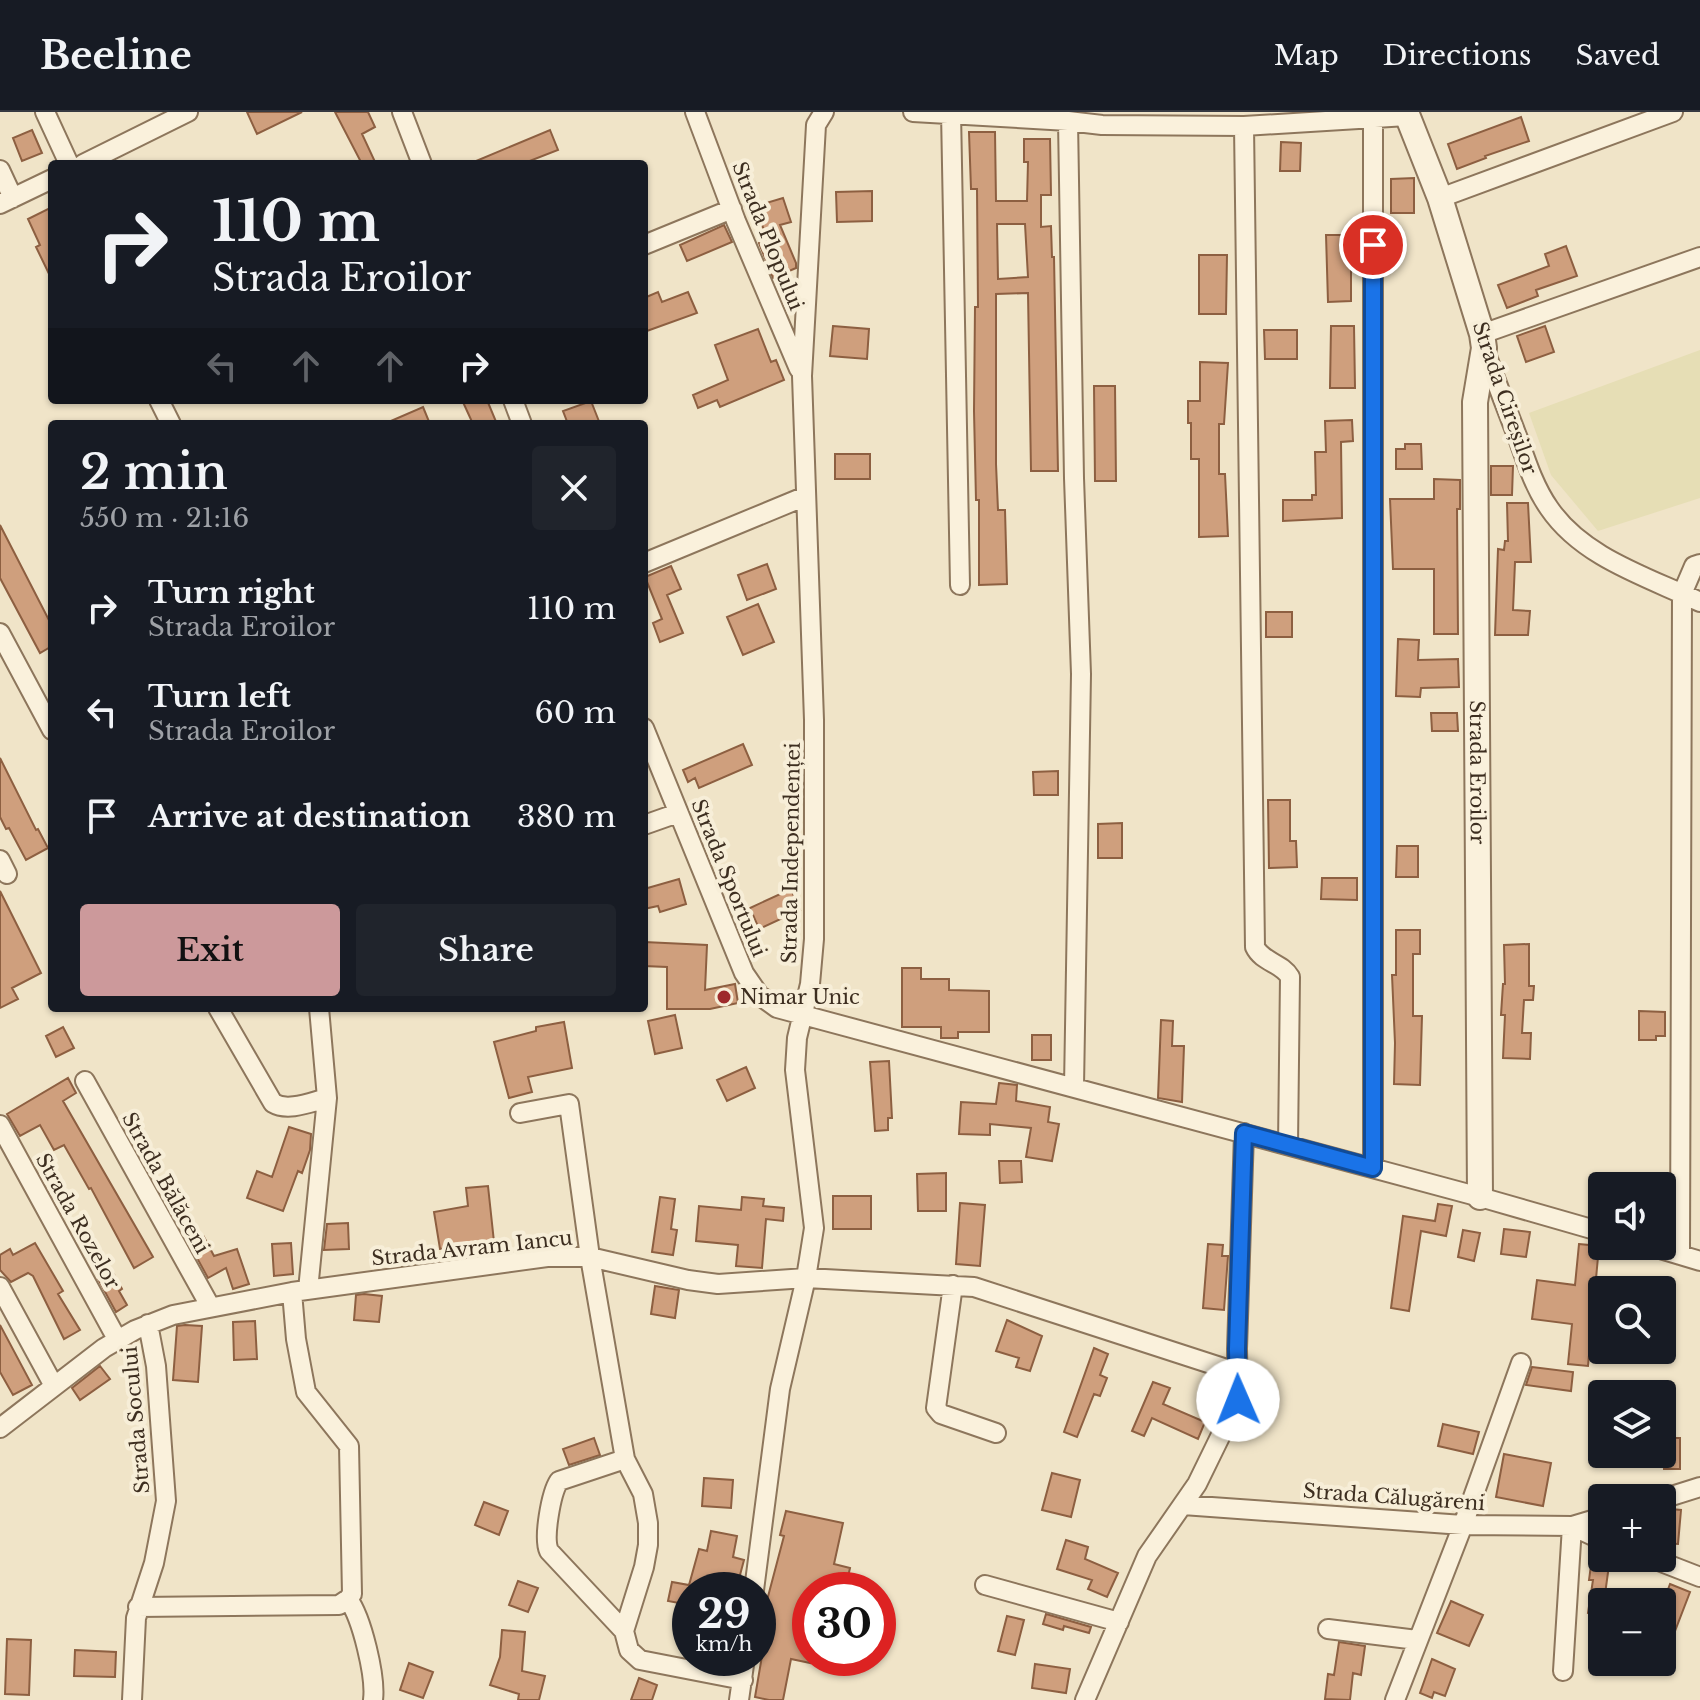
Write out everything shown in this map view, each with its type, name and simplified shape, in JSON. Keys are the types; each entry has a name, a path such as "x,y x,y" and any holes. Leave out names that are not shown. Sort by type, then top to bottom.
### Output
{"street":[{"path":"45,112 67,160"},
{"path":"91,160 188,112"},
{"path":"402,112 420,160"},
{"name":"Strada Plopului","path":"695,112 802,376"},
{"name":"Strada Independenței","path":"756,1572 780,1389 806,1278 814,1228 795,1070 797,1038 810,984 814,939 814,720 802,376 816,125 824,112"},
{"path":"913,112 1068,121 1210,119 1244,126 1406,114"},
{"path":"951,112 960,585"},
{"path":"1440,198 1673,112"},
{"name":"Strada Cireșilor","path":"1406,114 1440,198 1483,341 1534,480 1550,510 1581,540 1606,558 1700,602"},
{"path":"1373,118 1373,1168"},
{"path":"1068,121 1081,674 1074,1087"},
{"path":"1244,126 1255,947 1259,954 1287,971 1290,977 1288,1145"},
{"path":"0,170 6,201 48,181"},
{"path":"648,243 732,209"},
{"path":"1483,341 1700,257"},
{"name":"Strada Eroilor","path":"1480,1197 1475,402 1483,341"},
{"path":"648,561 806,496"},
{"path":"1680,1255 1682,594 1694,566 1700,564"},
{"path":"0,633 48,723"},
{"name":"Strada Sportului","path":"648,738 751,985 768,1003 803,1017"},
{"path":"648,824 678,813"},
{"path":"220,1012 273,1103 294,1106 327,1098"},
{"path":"319,1012 327,1098 296,1339 306,1392 349,1446 351,1594 373,1672 373,1700"},
{"path":"803,1017 1074,1087 1588,1228"},
{"name":"Strada Bălăceni","path":"85,1081 210,1306"},
{"path":"520,1113 569,1104 590,1257 625,1459 643,1494 648,1523 644,1567 624,1631"},
{"name":"Strada Rozelor","path":"0,1125 117,1339"},
{"path":"1085,1700 1147,1556 1183,1505 1233,1415 1238,1400 1244,1133"},
{"path":"1676,1254 1700,1261"},
{"name":"Strada Avram Iancu","path":"0,1428 117,1339 148,1324 210,1306 547,1257 590,1257 718,1284 806,1278 974,1287 1239,1373"},
{"path":"953,1285 936,1408 941,1414 996,1433"},
{"path":"0,1287 54,1386"},
{"name":"Strada Socului","path":"132,1700 138,1607 154,1563 166,1501 156,1366 148,1324"},
{"path":"1395,1700 1463,1525 1521,1363"},
{"path":"625,1459 559,1481 546,1540 549,1551 624,1631 629,1650 640,1660 743,1680"},
{"path":"1676,1495 1700,1487"},
{"name":"Strada Călugăreni","path":"1183,1505 1463,1525 1572,1526 1588,1521"},
{"path":"1563,1671 1572,1526 1588,1533"},
{"path":"1676,1568 1700,1577"},
{"path":"985,1585 1119,1622"},
{"path":"138,1607 339,1605 351,1594"},
{"path":"1328,1629 1417,1640"},
{"path":"739,1700 743,1676"}],"shaded area":[{"path":"1700,350 1700,498 1598,531 1551,475 1529,413"}],"building":[{"path":"247,112 302,112 257,134"},
{"path":"335,112 368,112 375,127 362,134 374,160 360,160"},
{"path":"1521,117 1529,141 1457,169 1448,144"},
{"path":"32,130 42,153 22,161 13,138"},
{"path":"550,130 558,150 532,160 479,160"},
{"path":"969,132 995,132 996,201 1027,201 1028,162 1024,162 1024,139 1050,139 1051,195 1041,195 1041,227 1051,226 1054,257 1058,471 1031,471 1028,293 996,294 996,464 998,510 1005,510 1007,584 979,585 979,500 976,500 974,411 975,307 978,307 977,189 971,189","holes":["997,224 1025,224 1028,277 998,279"]},
{"path":"1281,142 1301,143 1300,171 1280,171"},
{"path":"1414,178 1414,213 1391,213 1391,179"},
{"path":"872,191 872,221 837,222 836,192"},
{"path":"783,198 791,222 780,225 796,268 773,278 759,243 767,240 756,206"},
{"path":"48,209 48,272 36,247 40,245 28,219"},
{"path":"724,225 732,242 687,261 680,245"},
{"path":"1326,235 1351,235 1351,301 1328,302"},
{"path":"1566,246 1577,276 1536,290 1538,296 1507,308 1498,285 1549,266 1545,254"},
{"path":"1199,255 1227,255 1226,314 1199,314"},
{"path":"658,292 662,302 688,292 697,313 648,331 648,296"},
{"path":"833,326 869,329 867,359 830,356"},
{"path":"1331,326 1354,326 1355,388 1330,388"},
{"path":"1545,326 1554,352 1526,362 1517,336"},
{"path":"758,329 771,362 776,360 784,380 720,407 717,400 698,408 693,395 728,380 715,345"},
{"path":"1264,330 1297,330 1297,359 1265,359"},
{"path":"1200,362 1228,363 1224,424 1219,424 1219,474 1225,474 1228,536 1199,537 1199,459 1191,459 1188,401 1200,401"},
{"path":"1094,386 1115,386 1116,481 1095,481"},
{"path":"464,404 489,404 495,420 471,420"},
{"path":"592,404 598,420 566,420 563,411"},
{"path":"423,407 428,420 393,420"},
{"path":"1352,420 1353,441 1341,442 1342,518 1283,521 1283,500 1312,500 1312,495 1316,495 1315,452 1326,452 1325,421"},
{"path":"1405,444 1421,444 1422,469 1396,469 1396,449 1405,449"},
{"path":"835,454 870,454 870,479 835,479"},
{"path":"1491,466 1513,466 1512,495 1491,495"},
{"path":"1434,479 1460,480 1460,509 1457,509 1458,634 1434,634 1434,569 1393,569 1390,499 1434,499"},
{"path":"1507,503 1528,503 1531,562 1515,562 1513,610 1530,611 1528,635 1495,635 1498,549 1504,550 1505,541 1508,541"},
{"path":"0,525 48,618 48,648 40,653 0,578"},
{"path":"767,564 776,589 747,600 738,575"},
{"path":"671,566 681,589 667,595 683,633 660,642 653,623 662,619 648,584 648,576"},
{"path":"758,604 774,642 743,655 727,617"},
{"path":"1266,612 1292,612 1292,637 1266,637"},
{"path":"1398,639 1419,640 1418,660 1458,659 1459,687 1421,688 1420,697 1396,696"},
{"path":"1431,713 1457,713 1458,731 1432,731"},
{"path":"743,744 752,765 699,788 695,778 688,782 683,770"},
{"path":"0,758 48,848 26,860 0,817"},
{"path":"1058,771 1058,795 1034,795 1033,772"},
{"path":"1268,800 1290,800 1290,841 1296,841 1297,867 1269,868"},
{"path":"1122,823 1122,858 1098,858 1098,824"},
{"path":"1397,846 1418,846 1418,877 1396,877"},
{"path":"1322,878 1357,878 1357,900 1321,899"},
{"path":"679,879 686,904 660,912 658,906 648,908 648,888"},
{"path":"791,889 800,910 759,929 750,908"},
{"path":"0,891 41,973 12,988 18,999 0,1008"},
{"path":"1396,930 1420,930 1420,954 1413,954 1413,1016 1422,1016 1420,1085 1394,1084 1392,975 1396,975"},
{"path":"648,942 707,945 705,990 735,984 738,1003 710,1009 667,1009 667,967 648,966"},
{"path":"1529,944 1529,986 1534,986 1533,1000 1524,1000 1522,1033 1531,1033 1530,1059 1503,1058 1504,945"},
{"path":"902,968 921,968 921,979 949,979 949,990 989,991 989,1032 958,1032 958,1038 941,1038 941,1027 902,1027"},
{"path":"1639,1011 1665,1012 1665,1036 1656,1036 1656,1040 1639,1040"},
{"path":"675,1015 682,1048 655,1054 648,1021"},
{"path":"1161,1020 1173,1021 1172,1046 1184,1046 1182,1102 1158,1098"},
{"path":"564,1022 572,1068 528,1077 532,1092 509,1098 494,1042 536,1031 536,1027"},
{"path":"63,1027 74,1048 56,1057 46,1036"},
{"path":"1032,1035 1051,1035 1051,1060 1032,1060"},
{"path":"889,1061 892,1118 888,1118 888,1130 875,1131 870,1062"},
{"path":"746,1067 755,1088 727,1101 717,1080"},
{"path":"68,1078 76,1093 63,1101 153,1257 134,1268 64,1145 54,1150 40,1125 20,1136 7,1114"},
{"path":"999,1083 1017,1085 1016,1101 1050,1107 1048,1122 1059,1124 1052,1161 1026,1157 1031,1128 990,1124 990,1135 959,1134 961,1102 996,1104"},
{"path":"289,1127 311,1134 310,1150 302,1173 298,1171 283,1211 247,1198 257,1171 272,1177"},
{"path":"999,1161 1021,1161 1022,1182 1000,1183"},
{"path":"946,1173 946,1211 918,1211 917,1174"},
{"path":"488,1186 494,1242 440,1249 434,1212 468,1206 466,1188"},
{"path":"833,1196 871,1196 871,1229 833,1229"},
{"path":"660,1197 675,1199 671,1229 677,1230 673,1255 652,1252"},
{"path":"742,1197 764,1199 763,1206 784,1208 783,1221 766,1219 762,1268 736,1266 738,1245 696,1241 699,1206 741,1210"},
{"path":"960,1203 985,1205 980,1266 956,1264"},
{"path":"1438,1204 1452,1206 1446,1236 1421,1231 1409,1311 1391,1308 1403,1216 1435,1221"},
{"path":"348,1223 349,1249 324,1250 327,1224"},
{"path":"1504,1229 1530,1232 1526,1257 1501,1254"},
{"path":"1463,1230 1480,1233 1474,1261 1458,1257"},
{"path":"204,1237 214,1256 237,1249 249,1284 233,1289 226,1268 208,1278 190,1245"},
{"path":"35,1243 63,1291 58,1294 80,1330 64,1339 33,1276 28,1273 11,1282 0,1270 0,1255 10,1249 13,1255"},
{"path":"291,1243 293,1274 274,1276 272,1244"},
{"path":"1208,1244 1223,1245 1222,1256 1228,1256 1224,1310 1203,1308"},
{"path":"1579,1244 1588,1245 1588,1260 1598,1260 1596,1276 1588,1276 1588,1366 1568,1364 1572,1324 1532,1319 1537,1280 1575,1285"},
{"path":"112,1271 127,1305 116,1312 98,1279"},
{"path":"655,1286 679,1290 675,1318 651,1314"},
{"path":"356,1295 382,1296 379,1322 354,1320"},
{"path":"1007,1320 1042,1336 1030,1371 1016,1367 1019,1358 996,1351"},
{"path":"255,1321 257,1359 234,1360 233,1322"},
{"path":"0,1325 32,1385 13,1395 0,1372"},
{"path":"177,1326 202,1326 198,1382 173,1380"},
{"path":"1094,1348 1108,1354 1100,1375 1107,1378 1100,1396 1094,1394 1077,1437 1064,1432"},
{"path":"100,1366 110,1379 80,1400 72,1388"},
{"path":"1532,1367 1573,1372 1571,1391 1526,1385"},
{"path":"1153,1382 1170,1388 1163,1404 1205,1422 1198,1439 1152,1418 1144,1436 1132,1431"},
{"path":"1443,1424 1479,1432 1473,1454 1438,1446"},
{"path":"594,1438 600,1455 569,1465 563,1449"},
{"path":"1676,1438 1680,1438 1680,1469 1664,1469 1676,1468"},
{"path":"1504,1454 1551,1463 1543,1506 1496,1497"},
{"path":"1052,1473 1080,1480 1071,1517 1042,1510"},
{"path":"704,1478 733,1480 731,1508 702,1506"},
{"path":"484,1502 508,1511 499,1535 475,1525"},
{"path":"1676,1510 1681,1510 1676,1544"},
{"path":"786,1511 843,1523 834,1564 850,1568 849,1572 792,1572 792,1659 783,1700 769,1700 755,1697 759,1676 776,1676 774,1572 784,1536 780,1535"},
{"path":"711,1531 737,1536 733,1557 744,1560 741,1572 693,1572 699,1549 707,1551"},
{"path":"1066,1540 1088,1547 1085,1559 1118,1573 1107,1597 1088,1589 1092,1580 1057,1569"},
{"path":"1590,1572 1608,1572 1606,1588 1592,1588 1593,1580 1589,1580"},
{"path":"518,1581 538,1588 528,1612 509,1605"},
{"path":"1670,1584 1690,1592 1676,1628 1676,1588 1669,1588"},
{"path":"1451,1601 1483,1615 1469,1646 1437,1633"},
{"path":"1046,1614 1091,1627 1089,1633 1043,1624"},
{"path":"1007,1616 1024,1620 1015,1655 998,1651"},
{"path":"502,1630 525,1632 522,1671 545,1676 539,1700 518,1700 519,1694 490,1685 500,1657"},
{"path":"7,1639 31,1640 29,1695 5,1694"},
{"path":"1339,1642 1365,1646 1361,1675 1353,1673 1350,1700 1325,1699 1328,1674 1334,1675"},
{"path":"75,1650 116,1652 115,1677 74,1676"},
{"path":"1432,1659 1455,1669 1445,1696 1434,1692 1432,1698 1420,1693"},
{"path":"409,1663 433,1672 423,1698 400,1690"},
{"path":"1035,1664 1070,1669 1066,1693 1032,1688"},
{"path":"639,1678 657,1685 652,1700 631,1700"}],"place":[{"name":"Nimar Unic","path":"724,997"}],"route":[{"path":"1238,1400 1244,1133 1373,1168 1373,245"}]}
